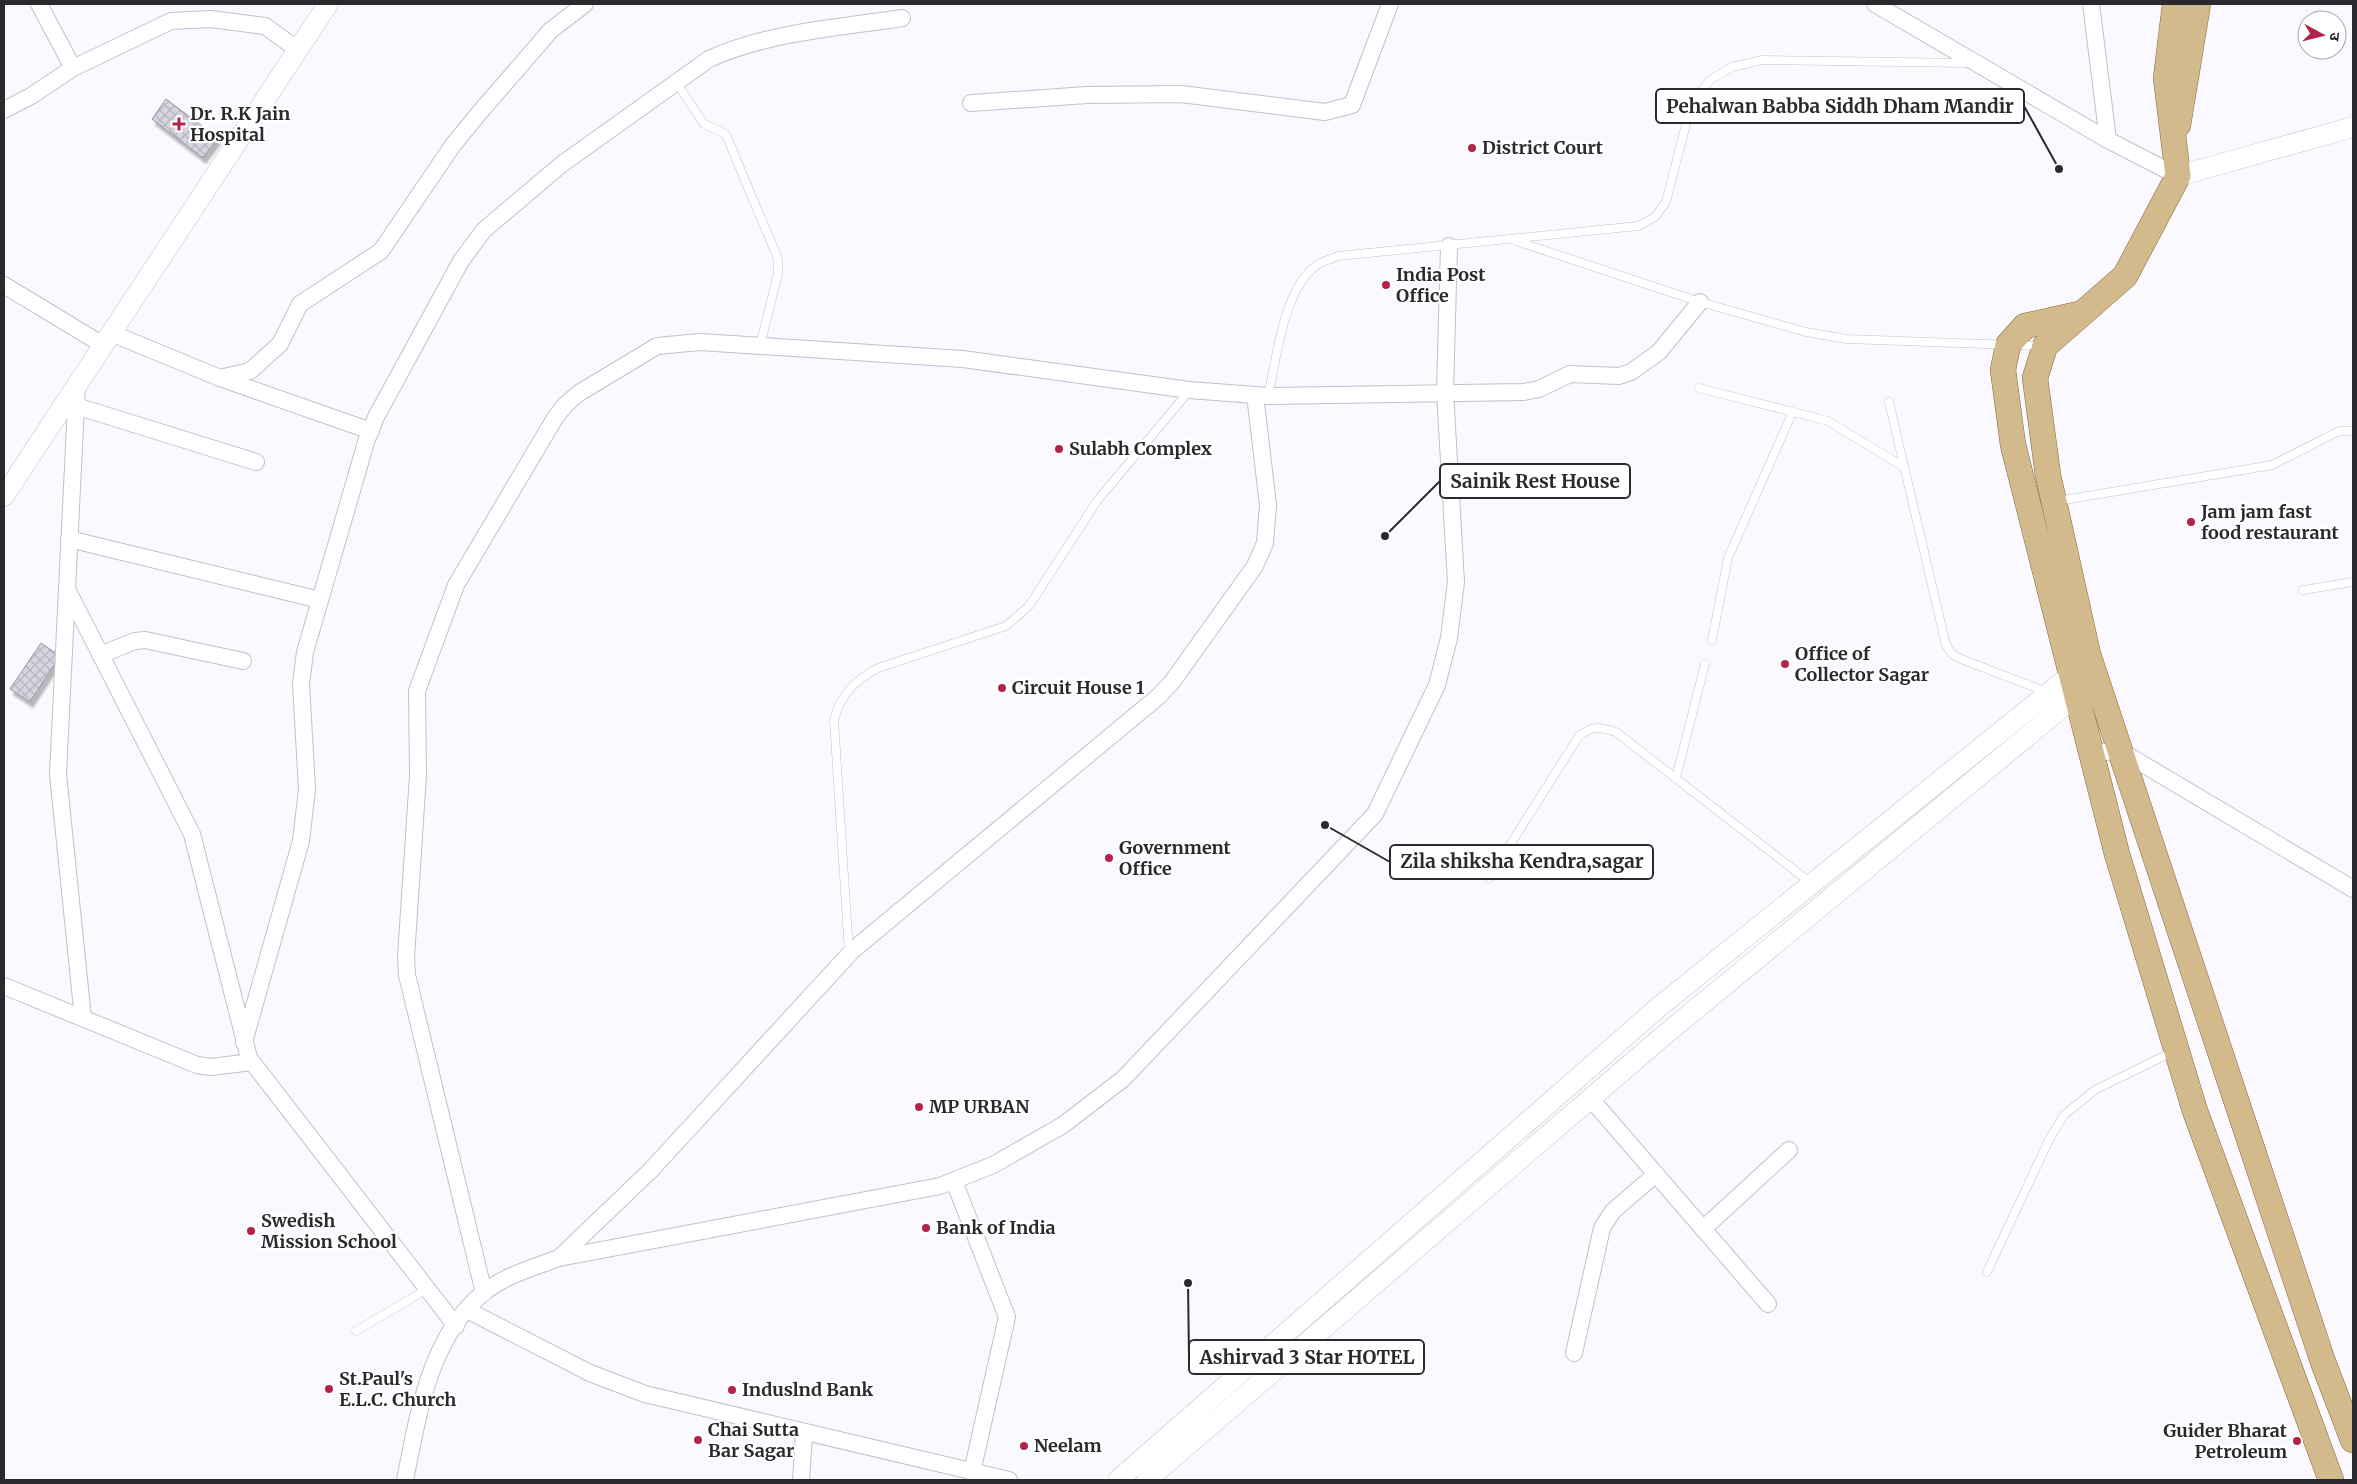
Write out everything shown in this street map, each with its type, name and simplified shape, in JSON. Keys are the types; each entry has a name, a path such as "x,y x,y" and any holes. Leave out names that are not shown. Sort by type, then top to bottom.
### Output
{"main road":[{"path":"2175,4 2166,78 2178,176 2125,276 2045,346 2035,378 2048,475 2085,679 2092,754 2117,854 2195,1111 2331,1480"},
{"path":"2174,144 2183,104 2198,4"},
{"path":"2082,314 2025,326 2008,345 2003,370 2013,445 2085,679 2119,750 2323,1362 2353,1440"}],"street":[{"path":"39,4 73,68"},
{"path":"4,496 328,4"},
{"path":"220,378 250,371 280,344 300,304 381,251 453,145 480,112 551,30 586,4"},
{"path":"971,103 1087,95 1181,94 1325,112 1352,105 1390,4"},
{"path":"1875,4 2108,140 2178,176 2353,127"},
{"path":"2091,4 2108,140"},
{"path":"244,1042 301,841 307,789 302,669 320,600 371,431 461,261 484,230 562,164 708,58 749,43 902,18"},
{"path":"4,110 31,96 73,68 171,21 211,19 265,26 298,50"},
{"path":"405,1480 418,1413 428,1382 440,1354 456,1326 467,1310 484,1293 515,1275 559,1258 940,1186 993,1165 1063,1125 1123,1079 1375,814 1437,685 1450,638 1456,582 1445,392 1449,246"},
{"path":"4,285 107,339 371,431"},
{"path":"484,1293 407,975 406,957 418,774 416,701 420,681 456,585 555,418 579,393 657,346 700,342 964,359 1189,390 1262,396 1524,392 1539,389 1570,374 1619,376 1625,374 1644,364 1659,352 1700,302"},
{"path":"77,385 58,784 83,1018"},
{"path":"559,1258 651,1170 849,955 1159,696 1172,682 1255,566 1265,543 1268,505 1262,396"},
{"path":"76,406 256,462"},
{"path":"69,539 320,600"},
{"path":"67,589 192,834 244,1042 252,1062 456,1326"},
{"path":"100,655 136,641 145,640 243,661"},
{"path":"1118,1480 1660,1006 2049,693 2085,679"},
{"path":"1148,1480 1662,1037 2085,679"},
{"path":"2092,754 2119,750 2353,889"},
{"path":"4,986 204,1067 252,1062"},
{"path":"1592,1099 1768,1304"},
{"path":"1703,1229 1789,1150"},
{"path":"1574,1353 1602,1228 1614,1211 1656,1174"},
{"path":"954,1180 1007,1317 972,1472"},
{"path":"467,1310 615,1384 645,1394 1009,1480"},
{"path":"801,1480 804,1433"}],"lane":[{"path":"1262,396 1290,303 1302,281 1317,265 1338,256 1621,229 1638,226 1655,217 1666,202 1691,105 1710,80 1732,67 1762,60 1976,63"},
{"path":"676,82 704,124 724,133 727,137 776,250 778,273 760,346"},
{"path":"1513,239 1700,302 1806,332 1847,339 2045,346"},
{"path":"1699,388 1817,417 1838,426 1904,467"},
{"path":"849,955 834,720 843,697 860,677 878,668 1006,626 1019,617 1029,606 1097,501 1189,390"},
{"path":"1889,402 1946,645 1952,654 2049,693"},
{"path":"1712,640 1728,558 1793,411"},
{"path":"2054,502 2272,465 2339,432 2353,431"},
{"path":"2303,590 2353,582"},
{"path":"1676,778 1706,664"},
{"path":"1489,878 1579,736 1590,728 1602,728 1616,732 1812,884"},
{"path":"1987,1272 2049,1140 2064,1115 2095,1090 2176,1050"},
{"path":"356,1331 427,1289"}],"building":[{"path":"166,99 218,138 203,158 152,119"},
{"path":"41,643 60,656 30,702 10,689"}],"place":[{"name":"Dr. R.K Jain Hospital","path":"179,124"},
{"name":"District Court","path":"1472,148"},
{"name":"Pehalwan Babba Siddh Dham Mandir","path":"2059,169"},
{"name":"India Post Office","path":"1386,285"},
{"name":"Sulabh Complex","path":"1059,449"},
{"name":"Jam jam fast food restaurant","path":"2191,522"},
{"name":"Sainik Rest House","path":"1385,536"},
{"name":"Office of Collector Sagar","path":"1785,664"},
{"name":"Circuit House 1","path":"1002,688"},
{"name":"Zila shiksha Kendra,sagar","path":"1325,825"},
{"name":"Government Office","path":"1109,858"},
{"name":"MP URBAN","path":"919,1107"},
{"name":"Bank of India","path":"926,1228"},
{"name":"Swedish Mission School","path":"251,1231"},
{"name":"Ashirvad 3 Star HOTEL","path":"1188,1283"},
{"name":"St.Paul's E.L.C. Church","path":"329,1389"},
{"name":"Induslnd Bank","path":"732,1390"},
{"name":"Chai Sutta Bar Sagar","path":"698,1440"},
{"name":"Guider Bharat Petroleum","path":"2297,1441"},
{"name":"Neelam","path":"1024,1446"}]}
